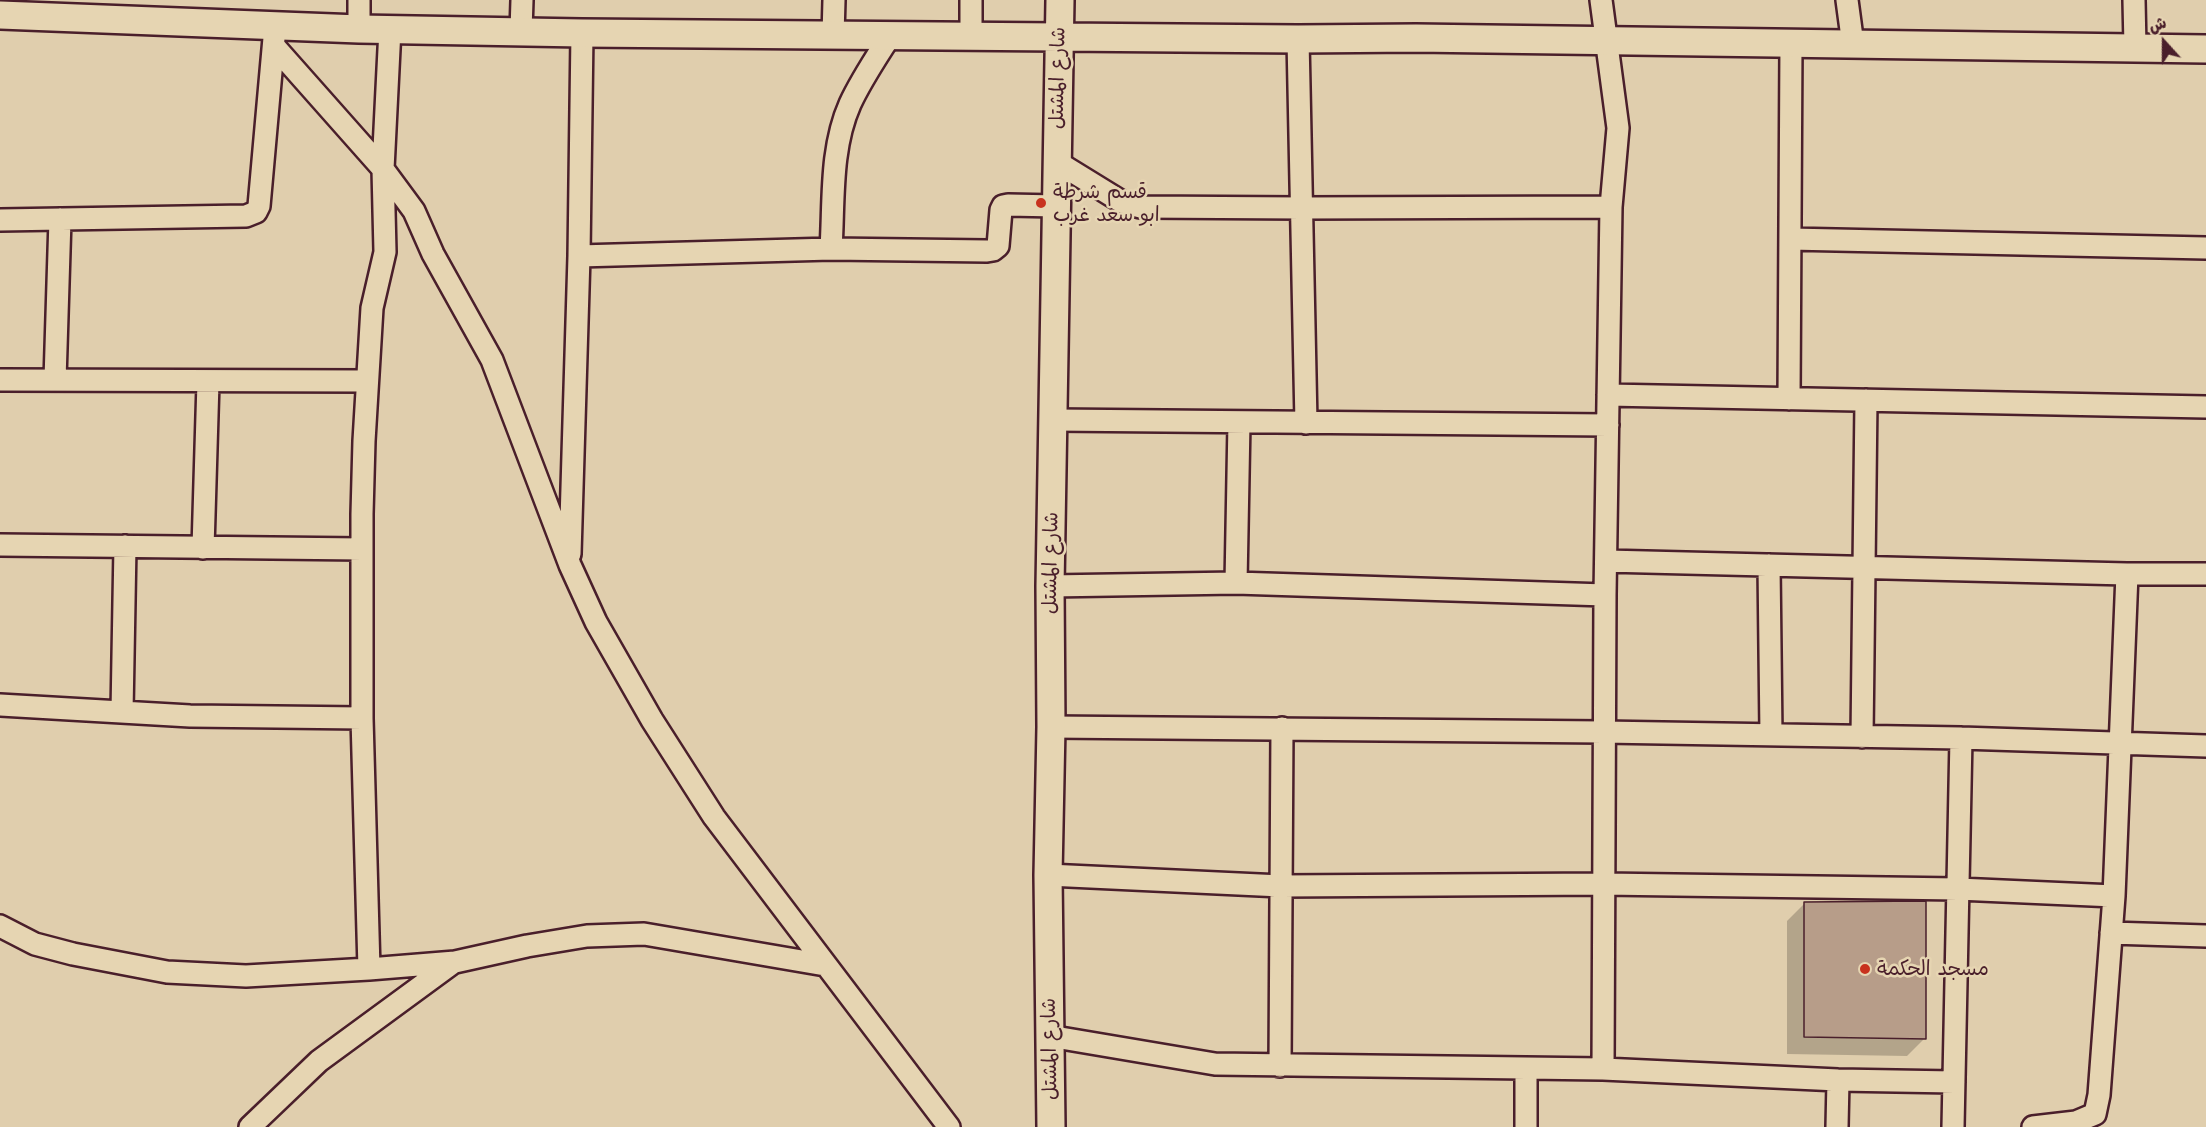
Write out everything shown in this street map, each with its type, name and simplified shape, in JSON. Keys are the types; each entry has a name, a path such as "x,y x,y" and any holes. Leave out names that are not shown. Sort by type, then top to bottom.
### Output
{"street":[{"path":"359,0 359,28"},
{"path":"521,31 522,0"},
{"path":"833,36 834,0"},
{"path":"971,0 971,37"},
{"name":"شارع المشتل","path":"1051,1127 1048,875 1051,727 1050,585 1060,0"},
{"path":"1601,0 1618,128 1611,207 1608,395 1603,732 1603,1069"},
{"path":"1847,0 1852,45"},
{"path":"2134,0 2134,47"},
{"path":"0,15 274,35 359,28 833,36 1416,38 2206,49"},
{"path":"369,969 362,718 362,549 367,381 372,308 385,252 384,169 390,29"},
{"path":"570,565 579,256 582,33"},
{"path":"274,35 384,169 414,211 433,254 492,360 570,565 596,622 658,730 714,817 949,1127"},
{"path":"0,220 246,216 256,212 259,206 274,35"},
{"path":"831,249 836,151 842,126 859,86 890,36"},
{"path":"1298,39 1306,423"},
{"path":"1789,399 1791,44"},
{"path":"1057,162 1122,202 1140,207 1611,207"},
{"path":"579,256 831,249 993,250 998,246 1003,206 1057,206"},
{"path":"55,380 60,219"},
{"path":"1790,239 2206,248"},
{"path":"0,380 367,381"},
{"path":"203,548 208,382"},
{"path":"1608,395 2206,407"},
{"path":"1862,737 1866,400"},
{"path":"1053,420 1608,425"},
{"path":"1236,584 1239,422"},
{"path":"0,545 362,549"},
{"path":"122,712 125,546"},
{"path":"1606,561 2206,574"},
{"path":"1769,565 1771,735"},
{"path":"2032,1127 2076,1122 2095,1114 2114,896 2127,574"},
{"path":"1050,585 1236,584 1605,595"},
{"path":"0,705 201,716 362,718"},
{"path":"1051,727 1603,732 1962,738 2206,746"},
{"path":"1280,1066 1282,728"},
{"path":"1953,1127 1962,738"},
{"path":"1048,875 1281,886 1604,884 1958,889 2114,896"},
{"path":"0,926 45,946 73,954 167,972 246,976 455,962 586,936 644,934 825,965"},
{"path":"2111,933 2206,936"},
{"path":"250,1127 320,1061 455,962"},
{"path":"1049,1036 1215,1064 1603,1069 1838,1080 1954,1082"},
{"path":"1526,1069 1526,1127"},
{"path":"1837,1127 1838,1080"}],"building":[{"name":"مسجد الحكمة","path":"1926,901 1926,1039 1804,1037 1804,902"}],"place":[{"name":"قسم شرطة ابو سعد غرب","path":"1041,203"},
{"name":"مسجد الحكمة","path":"1865,969"}]}
